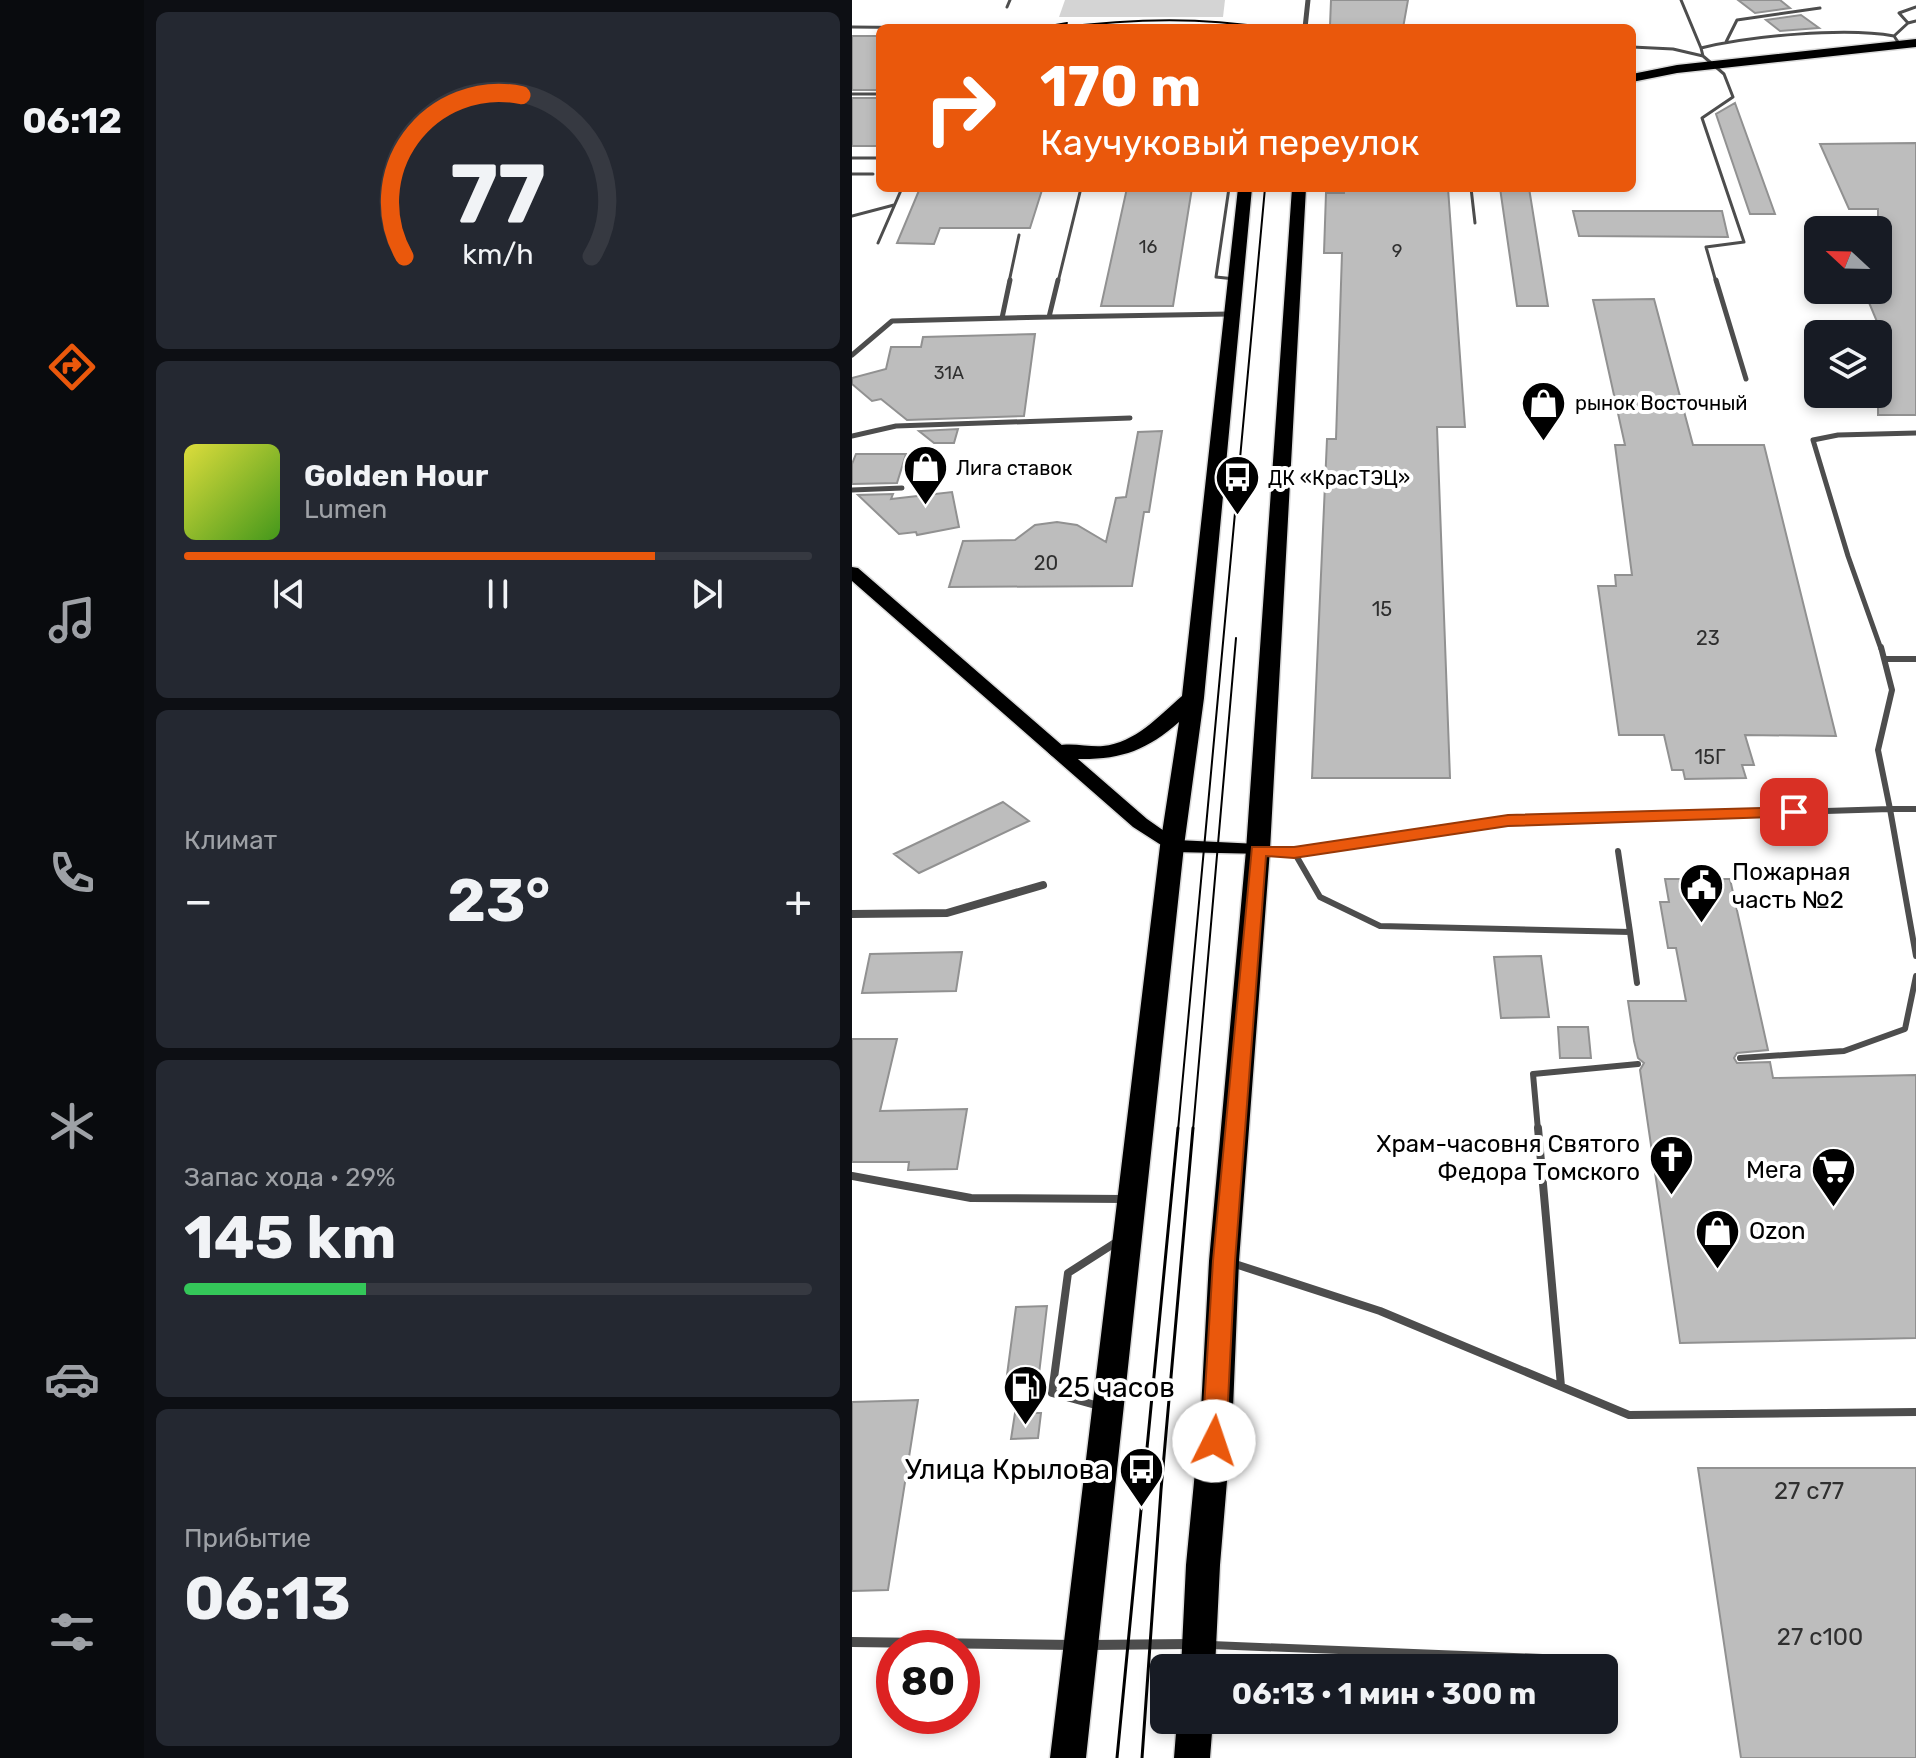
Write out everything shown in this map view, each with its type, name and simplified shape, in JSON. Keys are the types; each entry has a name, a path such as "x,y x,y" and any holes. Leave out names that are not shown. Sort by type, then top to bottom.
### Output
{"highway":[{"path":"1636,77 1897,40 1916,43"},
{"path":"1636,69 1677,69"},
{"path":"1068,1758 1172,846 1193,698 1245,192"},
{"path":"1199,1654 1224,1261 1258,850 1299,192"},
{"path":"1059,752 1108,753 1149,737 1193,698"},
{"path":"1192,1758 1194,1734"}],"main road":[{"path":"852,573 1172,846 1258,850"}],"street":[{"path":"1305,24 1308,0"},
{"path":"852,914 947,913 1043,885"},
{"path":"852,1642 1080,1645 1177,1654"}],"lane":[{"path":"1007,7 1010,0"},
{"path":"1681,0 1703,56"},
{"path":"1908,23 1899,13 1916,7"},
{"path":"1726,42 1737,20 1820,8"},
{"path":"1701,48 1726,42 1867,31 1897,40 1908,23 1916,21"},
{"path":"852,27 876,27"},
{"path":"1636,47 1673,49 1703,56 1717,65 1733,97 1702,118 1744,242 1706,247 1746,379"},
{"path":"852,94 876,94"},
{"path":"852,158 876,158"},
{"path":"852,174 873,174"},
{"path":"878,243 900,192"},
{"path":"1049,317 1080,192"},
{"path":"1228,192 1216,277 1236,280"},
{"path":"1471,192 1475,223"},
{"path":"852,216 894,205"},
{"path":"1002,318 1019,235"},
{"path":"852,355 892,321 1231,314"},
{"path":"852,436 896,426 1130,418"},
{"path":"1916,433 1838,435 1813,440 1848,556 1885,659 1892,690 1878,750 1916,956"},
{"path":"852,490 902,488"},
{"path":"1885,659 1916,659"},
{"path":"1258,850 1294,852 1508,821 1916,809"},
{"path":"1618,851 1637,983"},
{"path":"1294,852 1320,897 1380,926 1630,932"},
{"path":"1740,1058 1844,1051 1905,1029 1916,976"},
{"path":"1561,1386 1533,1074 1638,1064"},
{"path":"852,1176 980,1199 1133,1199"},
{"path":"1106,1408 1052,1393 1068,1273 1129,1234"},
{"path":"1224,1261 1380,1311 1629,1415 1916,1412"}],"shaded area":[{"path":"1065,0 1225,0 1223,17 1059,17"}],"building":[{"path":"1331,0 1408,0 1404,24 1330,24"},
{"path":"1738,0 1780,0 1790,8 1755,13"},
{"path":"1801,15 1819,28 1780,31 1766,20"},
{"path":"852,36 876,36 876,90 852,90"},
{"path":"852,98 876,98 876,146 852,146"},
{"path":"1735,103 1775,214 1750,214 1716,114"},
{"path":"1916,143 1916,415 1878,415 1878,408 1892,408 1892,320 1876,320 1870,304 1892,304 1892,216 1878,216 1878,209 1849,209 1820,144"},
{"path":"918,192 1041,192 1030,228 940,228 934,244 897,243"},
{"path":"1126,192 1191,192 1173,306 1101,306"},
{"path":"1448,192 1465,427 1437,427 1450,778 1312,778 1327,439 1336,439 1342,253 1324,253 1326,193"},
{"path":"1501,192 1530,192 1548,306 1517,306"},
{"path":"1573,211 1722,211 1728,237 1579,236"},
{"path":"1654,299 1693,445 1764,445 1836,736 1745,735 1754,765 1742,765 1746,778 1685,779 1683,770 1672,770 1664,735 1619,735 1598,586 1616,586 1615,575 1632,575 1615,445 1625,445 1593,300"},
{"path":"1035,334 1024,416 907,420 881,399 872,401 852,384 852,378 886,369 891,347 921,347 923,337"},
{"path":"958,429 954,443 934,443 919,431"},
{"path":"1162,431 1149,512 1144,512 1132,586 949,587 963,541 1015,540 1035,525 1057,522 1077,525 1106,542 1116,498 1126,497 1138,432"},
{"path":"856,454 906,454 897,483 852,484 852,464"},
{"path":"952,492 959,527 917,535 916,532 899,534 858,495 893,494 891,499"},
{"path":"1003,802 1029,821 919,873 894,854"},
{"path":"1665,879 1730,879 1768,1050 1737,1053 1734,1058 1737,1063 1770,1062 1773,1078 1916,1075 1916,1338 1680,1343 1640,1070 1644,1063 1638,1058 1628,1001 1686,1001 1676,948 1668,948 1660,902 1669,902"},
{"path":"962,952 956,991 862,993 870,954"},
{"path":"1541,956 1549,1017 1501,1018 1494,957"},
{"path":"1558,1027 1588,1027 1591,1058 1560,1058"},
{"path":"852,1039 897,1039 880,1111 967,1109 957,1169 908,1170 909,1162 852,1162"},
{"path":"1047,1306 1039,1374 1007,1375 1016,1307"},
{"path":"918,1400 888,1590 852,1591 852,1402"},
{"name":"25 часов","path":"1015,1413 1041,1413 1038,1438 1011,1439"},
{"path":"1698,1468 1916,1468 1916,1758 1741,1758"}],"tram line":[{"path":"1100,24 1162,20 1240,24"},
{"path":"1061,24 1067,23"},
{"path":"1178,1130 1265,192"},
{"path":"1193,1130 1236,638"},
{"path":"1117,1758 1178,1128"},
{"path":"1142,1758 1161,1490 1193,1128"}],"place":[{"name":"рынок Восточный","path":"1544,442"},
{"name":"Лига ставок","path":"925,507"},
{"name":"ДК «КрасТЭЦ»","path":"1237,517"},
{"name":"Пожарная часть №2","path":"1701,925"},
{"name":"Храм-часовня Святого Федора Томского","path":"1671,1197"},
{"name":"Мега","path":"1833,1209"},
{"name":"Ozon","path":"1718,1270"},
{"name":"25 часов","path":"1026,1426"},
{"name":"Улица Крылова","path":"1141,1508"}],"route":[{"path":"1214,1441 1224,1261 1258,850 1294,852 1508,821 1794,812"}]}
